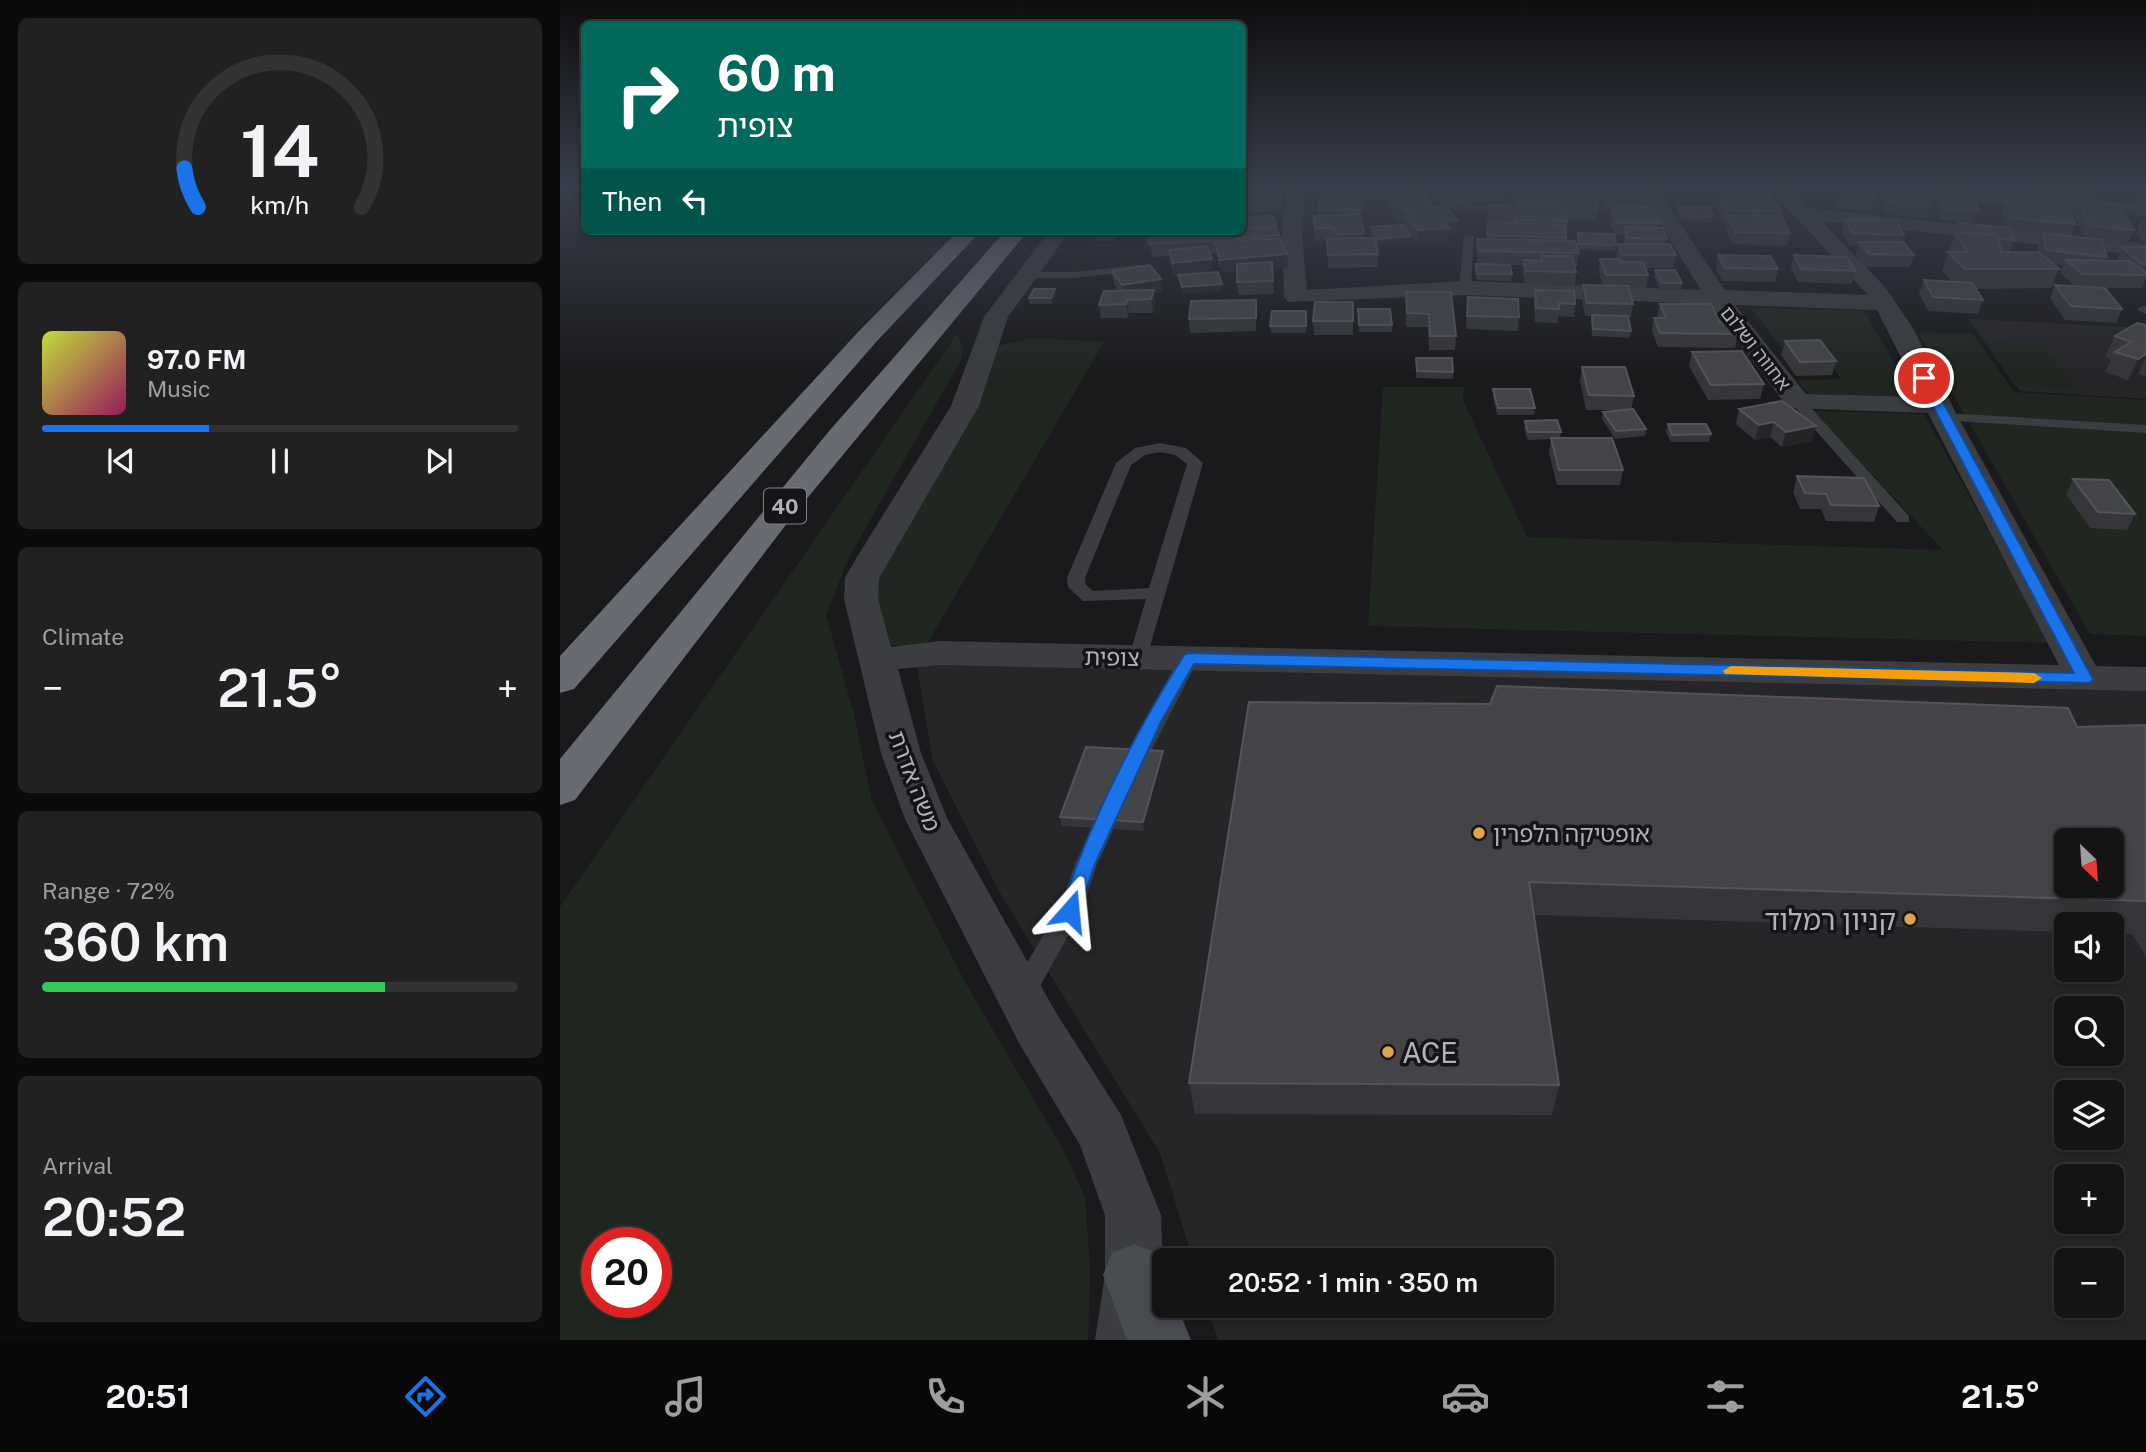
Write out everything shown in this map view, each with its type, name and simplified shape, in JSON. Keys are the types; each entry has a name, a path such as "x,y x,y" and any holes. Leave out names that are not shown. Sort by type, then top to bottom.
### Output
{"highway":[{"name":"40","path":"560,680 868,336 951,251"},
{"name":"40","path":"560,789 731,571 923,338 1000,251"}],"street":[{"name":"משה אדרת","path":"1045,251 996,317 965,405 862,578 861,599 901,753 926,819 1020,997 1102,1133 1133,1215 1134,1275 1126,1340"},
{"path":"1293,251 1296,297 1465,288 1884,303"},
{"name":"אחווה ושלום","path":"1687,251 1717,297 1798,402"},
{"path":"1836,251 1884,303 1901,328 1941,411 2085,679"},
{"path":"1798,402 1941,411"},
{"name":"צופית","path":"877,660 940,653 2146,679"},
{"path":"1134,1275 1159,1340"}],"lane":[{"path":"1465,288 1468,251"},
{"path":"1026,275 1074,275 1140,268"},
{"path":"1798,402 1903,519"},
{"path":"1941,411 2146,429"},
{"path":"1138,657 1195,463 1188,452 1177,449 1152,449 1129,457 1076,578 1077,587 1089,597 1155,593"},
{"path":"1020,997 1070,911 1091,852 1154,720 1189,658"}],"shaded area":[{"path":"1751,308 1864,311 1914,397 1809,394 1796,380 1842,379 1815,346 1781,347"},
{"path":"1969,319 2146,328 2146,399 2020,391"},
{"path":"1918,333 1973,334 2014,392 2146,400 2146,636 2090,634"},
{"path":"957,334 963,348 961,360 848,559 826,615 853,710 872,801 965,982 1064,1151 1085,1197 1090,1269 1088,1340 560,1340 560,907"},
{"path":"1033,338 1104,342 925,647 891,645 872,590 989,348"},
{"path":"1984,341 2040,344 2076,389 2015,386"},
{"path":"1383,387 1464,387 1463,400 1527,537 1943,550 1813,411 1924,414 2050,643 1368,626"},
{"path":"915,655 2146,682 2146,1340 1218,1340 1211,1318 1554,1318 1554,1248 1189,1248 1160,1153 1000,893 933,761"}],"building":[{"path":"1169,251 1209,251 1212,259 1173,263"},
{"path":"1217,251 1285,251 1287,254 1220,260"},
{"path":"1328,251 1377,251 1378,254 1328,255"},
{"path":"1478,251 1578,251 1579,253"},
{"path":"1620,251 1674,251 1676,255 1622,255"},
{"path":"1866,251 1910,251 1914,255 1869,254"},
{"path":"2051,251 2105,251 2107,257"},
{"path":"2126,251 2146,251 2146,264 2141,264"},
{"path":"1948,252 2039,252 2059,269 1965,269"},
{"path":"1718,255 1770,256 1778,269 1725,268"},
{"path":"1794,255 1847,257 1855,271 1801,269"},
{"path":"1541,256 1572,256 1576,272 1526,271 1524,260 1542,261"},
{"path":"1600,259 1643,262 1648,275 1606,275"},
{"path":"2066,260 2130,261 2146,275 2082,274"},
{"path":"1272,262 1273,281 1237,282 1237,264"},
{"path":"1476,264 1510,265 1512,274 1477,274"},
{"path":"1150,265 1161,279 1122,285 1112,271"},
{"path":"1655,270 1675,270 1682,283 1662,283"},
{"path":"1218,272 1222,284 1182,287 1178,275"},
{"path":"1924,280 1972,283 1983,300 1933,297"},
{"path":"1583,285 1628,286 1633,304 1587,303"},
{"path":"2055,285 2105,288 2122,309 2071,306"},
{"path":"1034,289 1055,289 1051,298 1029,298"},
{"path":"1154,290 1151,299 1127,300 1126,304 1099,305 1104,291"},
{"path":"1535,290 1574,291 1575,304 1559,303 1559,309 1536,308"},
{"path":"1406,292 1451,292 1456,336 1430,336 1429,314 1407,313"},
{"path":"1468,297 1518,299 1519,317 1467,316"},
{"path":"1256,300 1256,318 1189,319 1191,301"},
{"path":"1315,302 1353,302 1353,321 1313,321"},
{"path":"1660,304 1711,304 1720,322 1732,322 1738,334 1660,333 1654,318 1666,318"},
{"path":"1358,309 1390,309 1392,325 1359,325"},
{"path":"1272,311 1306,311 1306,326 1270,326"},
{"path":"1592,315 1628,316 1631,331 1593,329"},
{"path":"2137,323 2146,325 2146,354 2138,359 2115,352 2131,342 2115,336"},
{"path":"1820,340 1836,361 1800,362 1785,341"},
{"path":"1742,351 1764,384 1711,385 1692,352"},
{"path":"1416,358 1452,358 1453,372 1417,371"},
{"path":"1582,367 1625,367 1634,396 1589,395"},
{"path":"1493,389 1530,389 1535,408 1498,408"},
{"path":"1782,401 1816,426 1786,432 1774,422 1759,425 1739,409"},
{"path":"1633,409 1646,429 1616,431 1603,412"},
{"path":"1557,420 1561,432 1528,432 1525,421"},
{"path":"1668,424 1706,424 1711,434 1672,435"},
{"path":"1551,438 1612,438 1623,470 1559,470"},
{"path":"1797,476 1864,478 1879,506 1831,505 1826,494 1805,493"},
{"path":"2073,479 2109,480 2135,514 2098,512"},
{"name":"קניון רמלוד","path":"1497,686 2068,708 2077,727 2146,725 2146,901 1529,882 1559,1085 1189,1083 1249,702 1490,704"},
{"path":"1086,747 1163,751 1143,822 1060,817"}],"slow traffic":[{"path":"1731,671 2034,678"}],"place":[{"name":"אופטיקה הלפרין","path":"1479,833"},
{"name":"קניון רמלוד","path":"1910,919"},
{"name":"ACE","path":"1388,1052"}],"route":[{"path":"1070,911 1086,864 1154,720 1189,658 2085,679 1924,378"}]}
